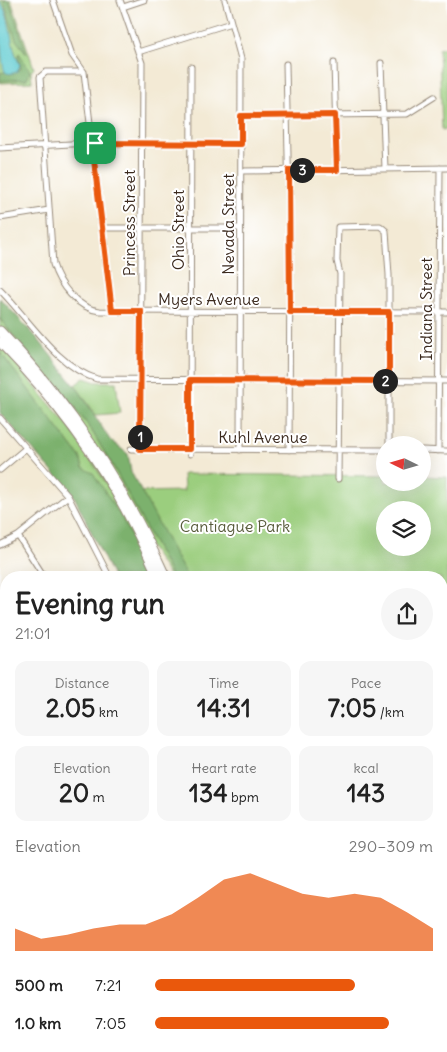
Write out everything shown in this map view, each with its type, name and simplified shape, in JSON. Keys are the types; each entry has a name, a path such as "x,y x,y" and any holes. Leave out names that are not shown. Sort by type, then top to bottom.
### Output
{"highway":[{"path":"0,331 32,365 86,434 117,482 162,571"},
{"path":"0,342 51,399 93,457 128,514 156,571"}],"street":[{"path":"53,0 72,54 84,72 112,311"},
{"name":"Princess Street","path":"120,0 142,63 140,449"},
{"path":"123,7 144,0"},
{"name":"Nevada Street","path":"225,0 241,59 240,450"},
{"path":"138,52 232,23"},
{"path":"381,62 385,169"},
{"path":"334,63 337,170"},
{"path":"286,64 289,170 289,450"},
{"name":"Ohio Street","path":"190,452 191,67"},
{"name":"Myers Avenue","path":"84,72 43,73 40,77 53,264 58,278 84,306 93,310 112,311 447,312"},
{"path":"241,116 407,114 434,97"},
{"path":"0,148 92,143 241,144"},
{"name":"Indiana Street","path":"438,450 440,168"},
{"path":"241,171 447,168"},
{"path":"0,218 49,210"},
{"path":"338,479 338,227 380,226 384,229 386,236 389,312 389,436"},
{"path":"102,228 240,228"},
{"path":"0,290 72,368 97,379 447,381"},
{"path":"0,418 68,496 106,571"},
{"path":"0,470 26,448"},
{"name":"Kuhl Avenue","path":"131,449 190,452 376,450"},
{"path":"431,450 447,451"},
{"path":"0,545 18,536 68,496"},
{"path":"18,536 40,571"}],"green space":[{"path":"0,0 11,0 34,68 31,72 32,82 0,83"},
{"path":"3,0 9,0 27,54 16,40"},
{"path":"447,47 447,129 442,130 439,49"},
{"path":"19,53 30,71 27,79 0,81 0,73 21,69"},
{"path":"0,298 37,338 80,392 110,440 128,454 131,472 184,571 169,571 113,466 90,428 60,388 48,378 0,319"},
{"path":"0,319 48,378 60,388 90,428 113,466 169,571 166,571 8,334 0,327"},
{"path":"0,345 66,423 107,485 146,556 152,571 148,571 122,518 83,468 80,457 0,352"},
{"path":"0,352 80,457 83,468 93,473 122,518 148,571 110,571 74,496 0,413"},
{"path":"84,378 96,382 116,382 120,413 96,415 75,385"},
{"name":"Cantiague Park","path":"183,474 376,476 376,491 431,491 431,476 447,477 447,571 174,571 130,492 184,491"}],"water":[{"path":"0,1 7,17 14,49 20,65 17,72 11,74 5,72 3,67"}],"route":[{"path":"335,115 337,170 289,170 290,312 389,312 389,381 190,380 190,449 140,449 141,311 112,311 92,143 95,143 241,144 241,116 335,115"}]}
